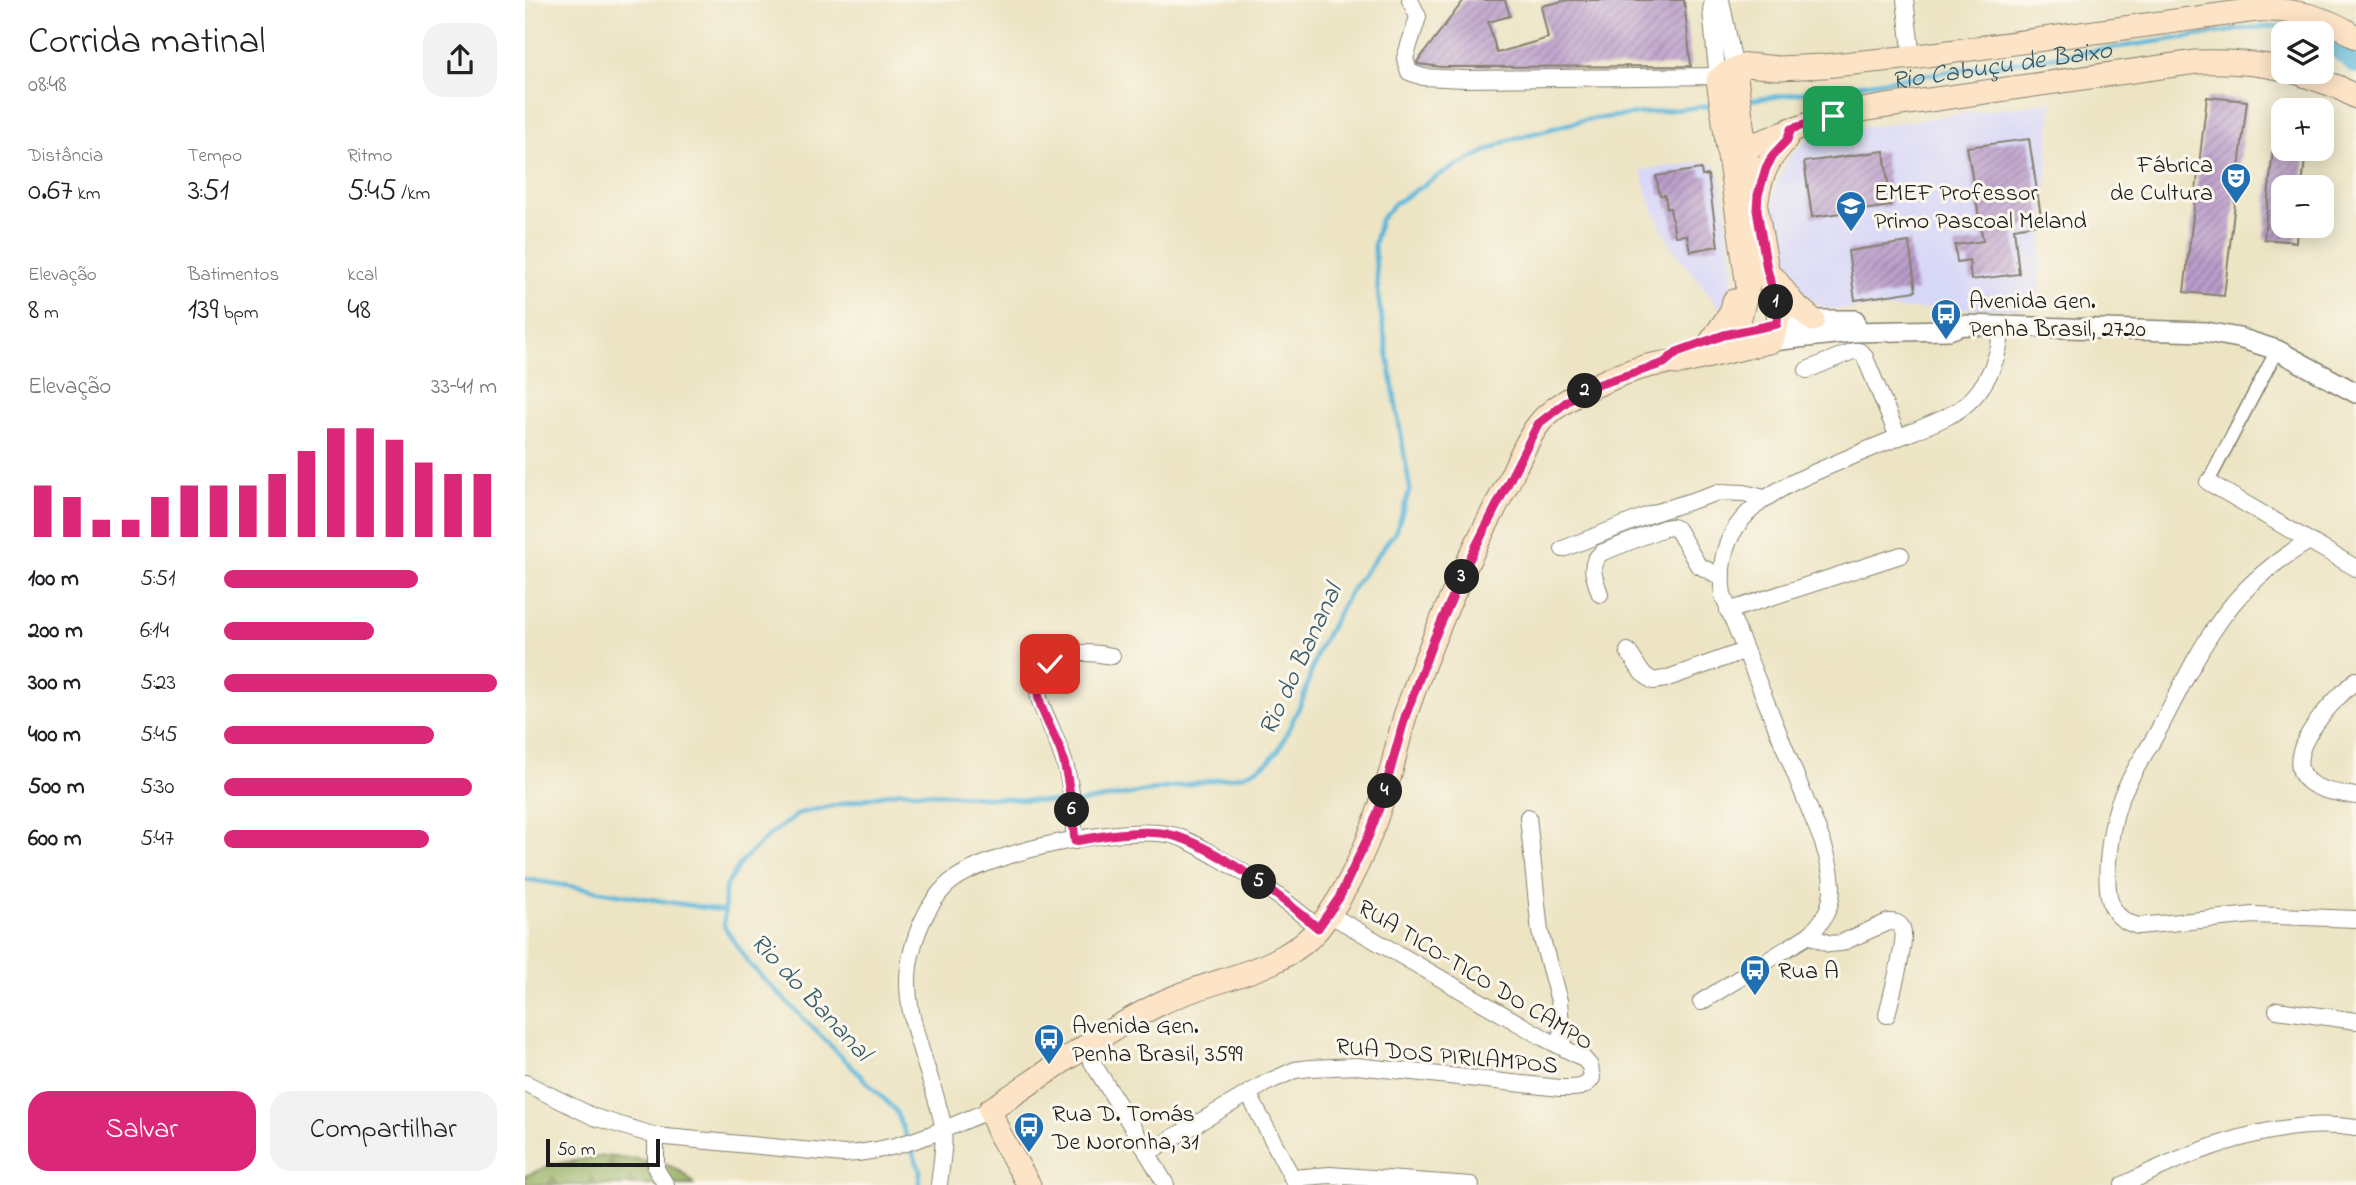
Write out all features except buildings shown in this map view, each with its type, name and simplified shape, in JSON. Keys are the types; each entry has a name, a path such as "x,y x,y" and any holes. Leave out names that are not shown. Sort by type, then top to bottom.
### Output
{"main road":[{"path":"1664,363 1677,352 1713,340 1738,340 1775,333 1778,308 1756,268 1729,116 1725,78 1747,65 1778,68 1824,66 1912,57 2268,9 2280,9 2311,17 2356,37"},
{"path":"1729,116 1733,135 1755,144 1833,116 1880,107 2196,62 2234,61 2271,67"},
{"path":"2329,84 2356,97"},
{"path":"1738,340 1748,287 1756,268 1758,195 1766,168 1773,155 1787,140 1791,129"},
{"path":"1744,141 1757,210"},
{"path":"1756,268 1813,320"},
{"path":"1713,340 1756,268"},
{"path":"1029,1185 999,1133 990,1110 1083,1049 1163,1003 1272,962 1307,940 1324,921 1354,869 1369,835 1381,803 1405,717 1433,641 1474,551 1538,424 1573,397 1591,387 1664,363 1680,363 1738,340"}],"street":[{"path":"1411,0 1418,17 1405,58 1409,72 1423,77 1725,78"},
{"path":"1713,0 1711,10 1725,78"},
{"path":"1721,0 1725,78"},
{"path":"1905,0 1912,57"},
{"path":"1775,333 1813,320 1950,320 1963,325 2206,332 2239,338 2277,350 2356,393"},
{"path":"1775,333 1949,330 1963,325"},
{"path":"1701,1002 1809,935 1820,925 1828,911 1832,878 1829,862 1728,611 1721,577 1724,552 1730,537 1748,512 1763,498 1805,476 1946,418 1964,406 1977,394 1994,363 2002,326"},
{"path":"2277,350 2209,482 2356,568"},
{"path":"1807,370 1859,351 1864,355 1898,437"},
{"path":"1563,549 1651,514 1719,492 1733,491 1763,498"},
{"path":"1600,594 1592,567 1594,560 1601,554 1664,528 1677,529 1698,565 1721,577"},
{"path":"2309,541 2282,557 2233,604 2189,671 2119,802 2109,851 2108,883 2113,909 2123,920 2138,926 2254,915 2356,919"},
{"path":"1728,611 1901,555"},
{"path":"1628,651 1642,673 1653,681 1744,650"},
{"path":"1074,833 1068,778 1061,752 1039,700 1038,687 1041,676 1050,664 1063,657 1077,653 1112,656"},
{"path":"2356,680 2316,724 2301,746 2298,760 2300,772 2315,786 2356,796"},
{"path":"1528,817 1540,932 1559,1001 1563,1047"},
{"name":"RUA TICO-TICO DO CAMPO","path":"939,1185 943,1130 912,1015 909,990 909,967 915,944 935,898 948,884 964,873 1002,856 1074,833 1143,832 1182,838 1324,921 1583,1058 1590,1066 1592,1078"},
{"path":"1809,935 1829,944 1841,943 1888,922 1900,925 1903,929 1903,942 1887,1015"},
{"path":"2277,1010 2356,1021"},
{"path":"1083,1049 1166,1185"},
{"name":"RUA DOS PIRILAMPOS","path":"1147,1153 1248,1093 1295,1070 1357,1066 1560,1088 1578,1088 1587,1085 1592,1078"},
{"path":"525,1083 594,1117 656,1136 844,1154 923,1140 990,1110"},
{"path":"1248,1093 1294,1181 1330,1175 1471,1185"},
{"path":"2123,1185 2169,1163 2250,1137 2290,1128 2335,1125 2356,1128"},
{"path":"656,1136 656,1169 666,1185"}],"shaded area":[{"path":"2052,101 2038,309 1830,309 1820,306 1793,286 1782,271 1773,201 1774,188 1789,157 1807,140 1816,135 1853,129"},
{"path":"1704,162 1713,164 1720,175 1734,275 1722,311 1670,245 1651,205 1641,170"}],"green space":[{"path":"606,1156 666,1165 677,1169 694,1185 525,1185 525,1176 553,1164"}],"waterway":[{"name":"Rio Cabuçu de Baixo","path":"1745,101 2271,27"},
{"name":"Rio Cabuçu de Baixo","path":"2334,42 2356,60"},
{"name":"Rio do Bananal","path":"1077,803 1244,775 1267,763 1279,749 1303,699 1318,650 1351,590 1396,531 1410,489 1379,302 1374,245 1380,220 1394,204 1441,174 1509,140 1584,120 1716,105"},
{"name":"Rio do Bananal","path":"907,1138 896,1111 750,965 724,926 725,888 741,862 768,836 800,813 901,791 1068,803"},
{"path":"525,879 725,911"},
{"name":"Rio do Bananal","path":"910,1146 920,1170 919,1185"}],"place":[{"name":"Fábrica de Cultura","path":"2236,205"},
{"name":"EMEF Professor Primo Pascoal Meland","path":"1851,233"},
{"name":"Avenida Gen. Penha Brasil, 2720","path":"1946,341"},
{"name":"Rua A","path":"1755,997"},
{"name":"Avenida Gen. Penha Brasil, 3599","path":"1049,1066"},
{"name":"Rua D. Tomás De Noronha, 31","path":"1029,1154"}],"route":[{"path":"1050,664 1041,676 1039,700 1061,752 1068,778 1075,841 1143,832 1174,835 1250,876 1318,928 1339,898 1369,835 1391,772 1405,717 1433,641 1468,562 1538,424 1557,408 1591,387 1664,363 1677,352 1724,335 1777,324 1778,308 1767,269 1757,210 1761,181 1773,155 1787,140 1791,129 1833,116"}]}
